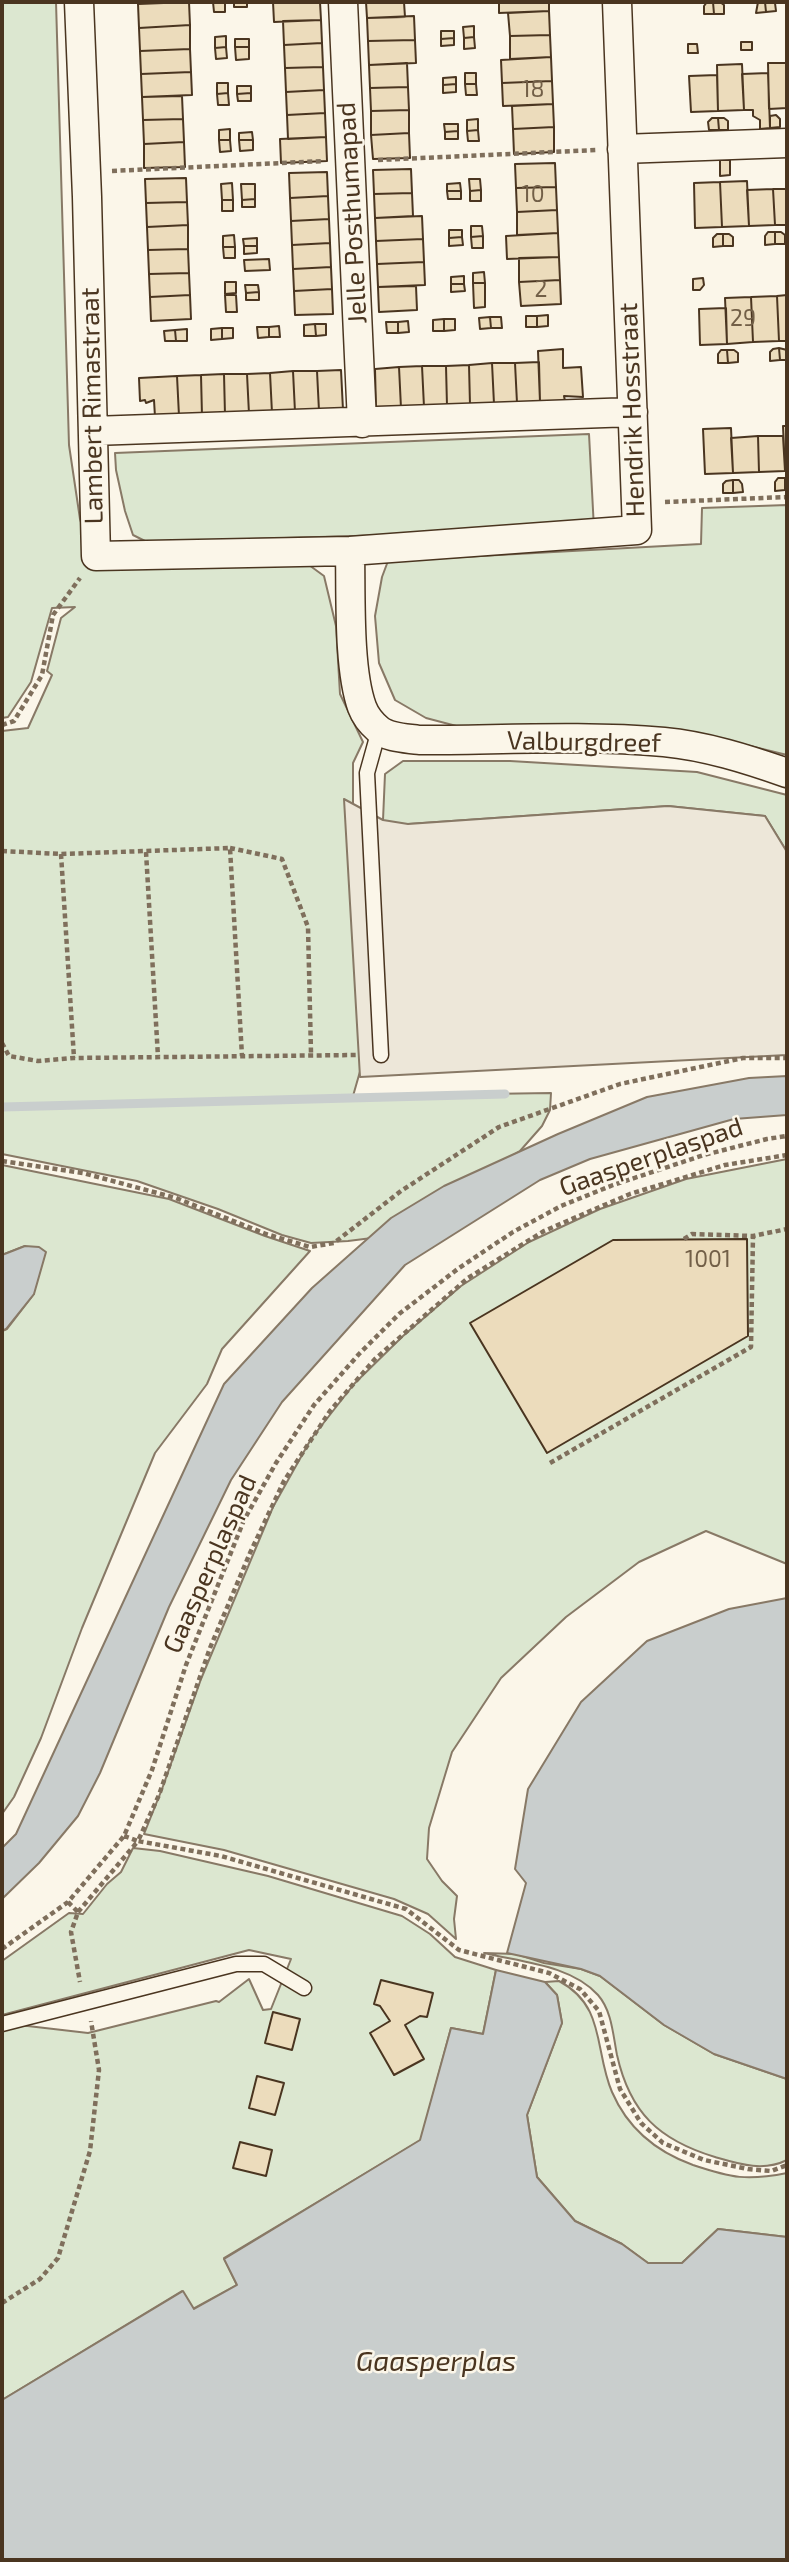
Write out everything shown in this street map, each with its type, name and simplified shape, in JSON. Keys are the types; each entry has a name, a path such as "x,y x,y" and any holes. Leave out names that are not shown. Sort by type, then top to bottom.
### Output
{"street":[{"name":"Lambert Rimastraat","path":"79,2 96,556 350,551"},
{"name":"Jelle Posthumapad","path":"343,2 362,423"},
{"name":"Hendrik Hosstraat","path":"350,551 637,530 617,2"},
{"path":"622,149 787,144"},
{"path":"93,431 632,412"},
{"path":"350,551 354,662 362,706 379,730"},
{"name":"Valburgdreef","path":"379,730 397,737 419,740 665,742 706,749 787,773"}],"lane":[{"path":"379,730 367,773 380,1055"},
{"path":"2,2024 236,1964 264,1964 304,1988"}],"path":[{"path":"636,503 787,497"},
{"path":"2,725 14,721 42,675 53,615 96,556"},
{"path":"2,851 61,854 230,848 282,859 308,927 311,1054"},
{"path":"230,848 242,1056"},
{"path":"146,852 158,1057"},
{"path":"61,854 74,1058"},
{"path":"2,1043 9,1056 38,1061 74,1058 380,1055"},
{"path":"2,1161 83,1173 176,1198 266,1234 310,1247 334,1242 401,1192 499,1127 620,1084 743,1058 787,1058"},
{"name":"Gaasperplaspad","path":"2,1949 68,1902 124,1836 152,1770 186,1665 244,1520 276,1463 314,1405 359,1354 399,1314 459,1268 513,1232 561,1206 613,1185 704,1155 787,1136"},
{"path":"2,2303 40,2279 58,2258 90,2151 100,2070 87,2001 77,1974 71,1933 78,1912 138,1841 159,1795 211,1648 250,1553 284,1481 330,1411 375,1359 468,1279 544,1231 630,1194 725,1165 787,1155"},
{"path":"684,1240 692,1234 753,1236 787,1228"},
{"path":"550,1463 751,1347 753,1236"},
{"path":"124,1836 221,1856 406,1909 459,1950 549,1973 580,1989 599,2011 620,2089 641,2123 663,2143 704,2160 748,2169 771,2171 787,2165"},
{"path":"68,1902 78,1912"}],"green space":[{"path":"2,2 56,2 69,445 80,519 89,549 309,565 324,576 336,626 340,694 363,742 353,763 353,821 369,1040 353,1096 551,1093 550,1110 542,1126 520,1151 372,1238 311,1243 282,1235 137,1181 2,1154 2,731 28,728 52,675 47,671 61,618 75,607 52,608 31,682 8,717 2,718"},
{"path":"589,434 594,529 147,542 133,535 116,470 115,453"},
{"path":"787,505 787,755 697,733 464,728 426,718 395,700 379,663 375,616 382,577 388,561 701,544 702,508"},
{"path":"403,761 510,761 697,772 787,795 787,852 765,816 668,806 408,824 424,1034 383,820 385,774"},
{"path":"787,1159 787,1564 706,1531 639,1562 566,1617 501,1678 452,1752 429,1828 427,1859 442,1881 457,1896 454,1919 456,1939 428,1914 394,1899 224,1850 144,1834 201,1679 273,1507 311,1439 354,1384 403,1336 461,1286 529,1242 600,1209 686,1179"},
{"path":"2,1165 169,1199 310,1251 222,1349 207,1384 155,1453 82,1628 41,1738 14,1797 2,1814 2,1331 7,1329 34,1294 25,1246 2,1255"},
{"path":"133,1848 160,1851 268,1876 402,1916 430,1934 455,1957 496,1970 483,2034 451,2028 421,2140 224,2258 237,2285 193,2309 182,2291 2,2400 2,2030 19,2025 88,2033 219,2002 249,1979 263,2010 271,2009 291,1959 249,1950 2,2015 2,1961 69,1913 83,1914 107,1884 121,1872"},
{"path":"484,1953 516,1954 600,1976 664,2025 714,2054 787,2079 787,2160 769,2166 742,2164 695,2150 663,2133 639,2108 630,2093 617,2055 609,2016 598,1995 587,1985 560,1971"},
{"path":"559,1981 585,2003 592,2016 612,2092 626,2117 645,2138 680,2160 719,2173 761,2177 787,2173 787,2237 718,2229 682,2263 648,2263 622,2244 575,2221 537,2177 527,2115 562,2023 557,1995 545,1982"}],"shaded area":[{"path":"344,799 383,820 408,824 668,806 765,816 787,852 787,1055 360,1077"}],"water":[{"path":"787,1076 787,1115 734,1119 590,1159 540,1180 405,1265 282,1402 231,1480 169,1607 100,1773 78,1816 39,1863 2,1899 2,1848 16,1834 224,1384 312,1288 391,1218 444,1186 558,1134 647,1097 749,1078"},
{"path":"25,1246 39,1247 46,1252 34,1294 2,1331 2,1255"},
{"path":"787,1598 787,2079 714,2054 664,2025 600,1976 581,1969 507,1953 526,1883 515,1869 528,1789 581,1702 647,1641 729,1609"},
{"name":"Gaasperplas","path":"496,1970 545,1982 557,1995 562,2023 527,2115 537,2177 575,2221 622,2244 648,2263 682,2263 718,2229 787,2237 787,2560 2,2560 2,2400 183,2291 194,2309 237,2285 224,2259 420,2140 451,2028 483,2034"}],"building":[{"path":"138,2 179,2 138,4"},
{"path":"189,2 190,25 139,28 138,4"},
{"path":"213,2 225,2 225,12 214,12"},
{"path":"234,2 247,2 247,7 234,7"},
{"path":"273,2 320,2 321,20 274,22"},
{"path":"366,2 404,2 405,17 367,18"},
{"path":"499,2 549,2 549,11 499,13"},
{"path":"707,2 713,2 714,14 704,14"},
{"path":"713,2 724,5 724,14 714,14"},
{"path":"758,2 765,2 766,12 756,13"},
{"path":"765,2 775,3 776,11 766,12"},
{"path":"549,11 550,35 510,36 508,13"},
{"path":"414,16 415,40 368,41 367,18"},
{"path":"321,20 322,43 284,45 283,21"},
{"path":"190,25 190,49 140,51 139,28"},
{"path":"474,26 474,37 464,38 463,27"},
{"path":"441,31 454,31 454,38 441,39"},
{"path":"550,35 551,57 510,59 510,36"},
{"path":"226,36 226,47 215,48 215,37"},
{"path":"474,37 475,48 464,49 464,38"},
{"path":"454,38 454,45 441,46 441,39"},
{"path":"235,39 249,39 249,47 235,47"},
{"path":"415,40 416,63 369,65 368,41"},
{"path":"741,42 752,42 752,50 741,50"},
{"path":"322,43 323,67 285,68 284,45"},
{"path":"688,44 697,44 698,53 688,53"},
{"path":"226,47 227,58 216,59 215,48"},
{"path":"235,47 249,47 249,59 236,60"},
{"path":"190,49 191,72 141,74 140,51"},
{"path":"551,57 552,81 502,83 501,60"},
{"path":"407,63 408,87 370,88 369,65"},
{"path":"768,63 787,63 787,108 769,109"},
{"path":"742,64 744,110 718,111 717,65"},
{"path":"323,67 324,90 286,92 285,68"},
{"path":"191,72 192,95 142,97 141,74"},
{"path":"465,73 476,73 476,84 465,84"},
{"path":"768,73 770,128 760,129 760,120 753,116 753,110 744,110 742,74"},
{"path":"717,75 718,111 691,112 689,76"},
{"path":"456,77 456,84 443,85 443,78"},
{"path":"552,81 553,104 503,106 502,83"},
{"path":"217,83 228,83 228,93 217,94"},
{"path":"456,84 456,92 443,93 443,85"},
{"path":"465,84 476,84 477,95 466,95"},
{"path":"237,86 251,86 251,93 237,94"},
{"path":"408,87 409,110 371,111 370,88"},
{"path":"324,90 325,113 287,115 286,92"},
{"path":"228,93 229,105 218,105 217,94"},
{"path":"251,93 251,101 238,101 237,94"},
{"path":"182,96 183,119 143,120 142,97"},
{"path":"553,104 554,127 513,129 512,106"},
{"path":"409,110 409,133 371,135 371,111"},
{"path":"325,113 326,137 288,139 287,115"},
{"path":"776,115 780,119 780,127 770,128 770,116"},
{"path":"712,118 718,118 719,130 709,130 708,122"},
{"path":"718,118 728,121 728,130 719,130"},
{"path":"183,119 184,142 144,144 143,120"},
{"path":"478,119 478,130 467,131 467,120"},
{"path":"444,124 458,124 458,131 445,132"},
{"path":"554,127 554,152 514,154 513,129"},
{"path":"230,129 230,140 219,140 219,130"},
{"path":"478,130 479,141 468,141 467,131"},
{"path":"458,131 458,139 445,139 445,132"},
{"path":"252,132 253,140 239,140 239,133"},
{"path":"409,133 410,158 373,159 371,135"},
{"path":"326,137 327,161 281,163 280,139"},
{"path":"219,140 230,140 231,151 220,152"},
{"path":"239,140 253,140 253,150 240,151"},
{"path":"184,142 185,167 144,168 144,144"},
{"path":"720,160 730,160 730,175 720,176"},
{"path":"555,163 556,187 516,188 515,164"},
{"path":"411,169 412,193 374,194 373,170"},
{"path":"327,172 328,196 290,198 289,173"},
{"path":"186,178 187,202 146,203 145,179"},
{"path":"469,179 480,179 481,190 470,191"},
{"path":"747,181 749,226 722,227 720,182"},
{"path":"720,182 722,227 695,228 694,183"},
{"path":"232,183 233,200 222,200 221,184"},
{"path":"460,183 461,191 447,191 447,184"},
{"path":"241,184 255,184 255,199 242,200"},
{"path":"556,187 557,210 517,212 516,188"},
{"path":"773,189 775,225 749,226 747,190"},
{"path":"773,189 787,189 787,225 775,225"},
{"path":"481,190 481,201 470,201 470,191"},
{"path":"447,191 461,191 461,199 448,199"},
{"path":"412,193 413,216 375,218 374,194"},
{"path":"328,196 329,219 291,221 290,198"},
{"path":"255,199 255,207 242,207 242,200"},
{"path":"222,200 233,200 233,211 222,211"},
{"path":"187,202 188,225 147,227 146,203"},
{"path":"557,210 558,233 517,235 517,212"},
{"path":"422,216 423,239 376,241 375,218"},
{"path":"329,219 330,243 292,245 291,221"},
{"path":"188,225 188,249 148,250 147,227"},
{"path":"471,226 482,226 483,236 471,237"},
{"path":"449,230 462,230 462,237 449,238"},
{"path":"768,232 775,232 775,244 765,245"},
{"path":"775,232 785,235 785,244 775,244"},
{"path":"558,233 559,257 507,259 506,236"},
{"path":"717,234 723,234 723,246 713,247 713,238"},
{"path":"723,234 733,237 733,246 723,246"},
{"path":"234,235 235,247 223,247 223,236"},
{"path":"483,236 483,248 472,248 471,237"},
{"path":"462,237 463,245 449,246 449,238"},
{"path":"257,238 257,246 244,246 243,239"},
{"path":"423,239 424,262 377,264 376,241"},
{"path":"330,243 331,267 293,269 292,245"},
{"path":"244,246 257,246 257,253 244,254"},
{"path":"223,247 235,247 235,258 224,258"},
{"path":"188,249 189,273 149,274 148,250"},
{"path":"559,257 560,280 519,282 519,258"},
{"path":"269,259 270,270 245,271 244,260"},
{"path":"424,262 425,285 378,287 377,264"},
{"path":"331,267 332,289 294,291 293,269"},
{"path":"484,272 485,283 473,283 473,273"},
{"path":"189,273 190,295 150,297 149,274"},
{"path":"464,276 464,284 451,284 451,277"},
{"path":"703,278 704,285 700,290 693,290 693,279"},
{"path":"560,280 561,304 521,306 519,282"},
{"path":"225,282 236,282 236,293 225,294"},
{"path":"473,283 485,283 485,307 474,308"},
{"path":"451,284 464,284 465,291 451,292"},
{"path":"245,285 258,285 259,292 246,293"},
{"path":"416,286 417,310 379,312 378,287"},
{"path":"332,289 333,314 295,315 294,291"},
{"path":"259,292 259,300 246,300 246,293"},
{"path":"190,295 191,319 151,321 150,297"},
{"path":"225,295 236,295 237,312 226,312"},
{"path":"787,295 787,341 779,341 777,296"},
{"path":"777,296 779,341 753,342 751,297"},
{"path":"751,297 753,342 727,344 725,298"},
{"path":"726,308 727,344 700,345 699,309"},
{"path":"548,315 548,326 537,327 537,316"},
{"path":"526,316 537,316 537,327 526,327"},
{"path":"490,317 491,328 480,329 479,318"},
{"path":"490,317 501,317 502,328 491,328"},
{"path":"444,319 444,331 433,331 433,320"},
{"path":"444,319 455,319 455,330 444,331"},
{"path":"408,321 409,332 398,333 398,322"},
{"path":"386,322 398,322 398,333 387,333"},
{"path":"315,324 326,324 326,335 316,336"},
{"path":"315,324 316,336 304,336 304,325"},
{"path":"279,326 280,337 269,337 269,327"},
{"path":"257,327 269,327 269,337 258,338"},
{"path":"222,328 233,328 233,338 222,339"},
{"path":"222,328 222,339 211,340 211,329"},
{"path":"187,329 187,341 176,341 175,330"},
{"path":"175,330 176,341 165,341 164,331"},
{"path":"779,348 787,350 787,360 780,360"},
{"path":"779,348 780,360 770,361 770,352"},
{"path":"563,349 563,368 581,367 583,397 564,396 565,401 540,402 538,351"},
{"path":"721,350 727,350 728,363 718,363"},
{"path":"727,350 738,353 738,362 728,363"},
{"path":"539,362 540,402 517,403 515,363"},
{"path":"492,363 515,363 517,403 494,404"},
{"path":"492,363 494,404 470,405 469,365"},
{"path":"469,365 470,405 447,406 446,366"},
{"path":"422,366 446,366 447,406 424,407"},
{"path":"422,366 424,407 401,408 399,367"},
{"path":"399,367 401,408 376,409 375,369"},
{"path":"341,370 343,410 319,411 317,371"},
{"path":"293,371 295,412 272,413 270,373"},
{"path":"293,371 317,371 319,411 295,412"},
{"path":"270,373 272,413 249,414 247,374"},
{"path":"224,374 225,415 202,416 201,375"},
{"path":"224,374 247,374 249,414 225,415"},
{"path":"201,375 202,416 179,416 177,376"},
{"path":"177,376 179,416 155,417 154,400 146,403 145,400 140,401 139,378"},
{"path":"783,426 787,426 787,471 785,471"},
{"path":"731,428 733,473 705,474 703,429"},
{"path":"758,436 783,436 785,471 759,472"},
{"path":"758,436 759,472 733,473 731,438"},
{"path":"778,478 785,478 785,490 775,491"},
{"path":"733,480 739,480 743,492 733,493"},
{"path":"733,480 733,493 723,493 723,484"},
{"path":"747,1239 748,1336 547,1453 470,1323 613,1240"},
{"path":"381,1980 433,1993 427,2017 420,2016 405,2025 424,2059 394,2075 370,2033 390,2021 380,2006 374,2004"},
{"path":"273,2012 300,2019 292,2050 265,2043"},
{"path":"257,2076 284,2083 275,2115 249,2108"},
{"path":"240,2142 272,2150 266,2176 233,2168"}],"waterway":[{"path":"2,1107 505,1094"}]}
